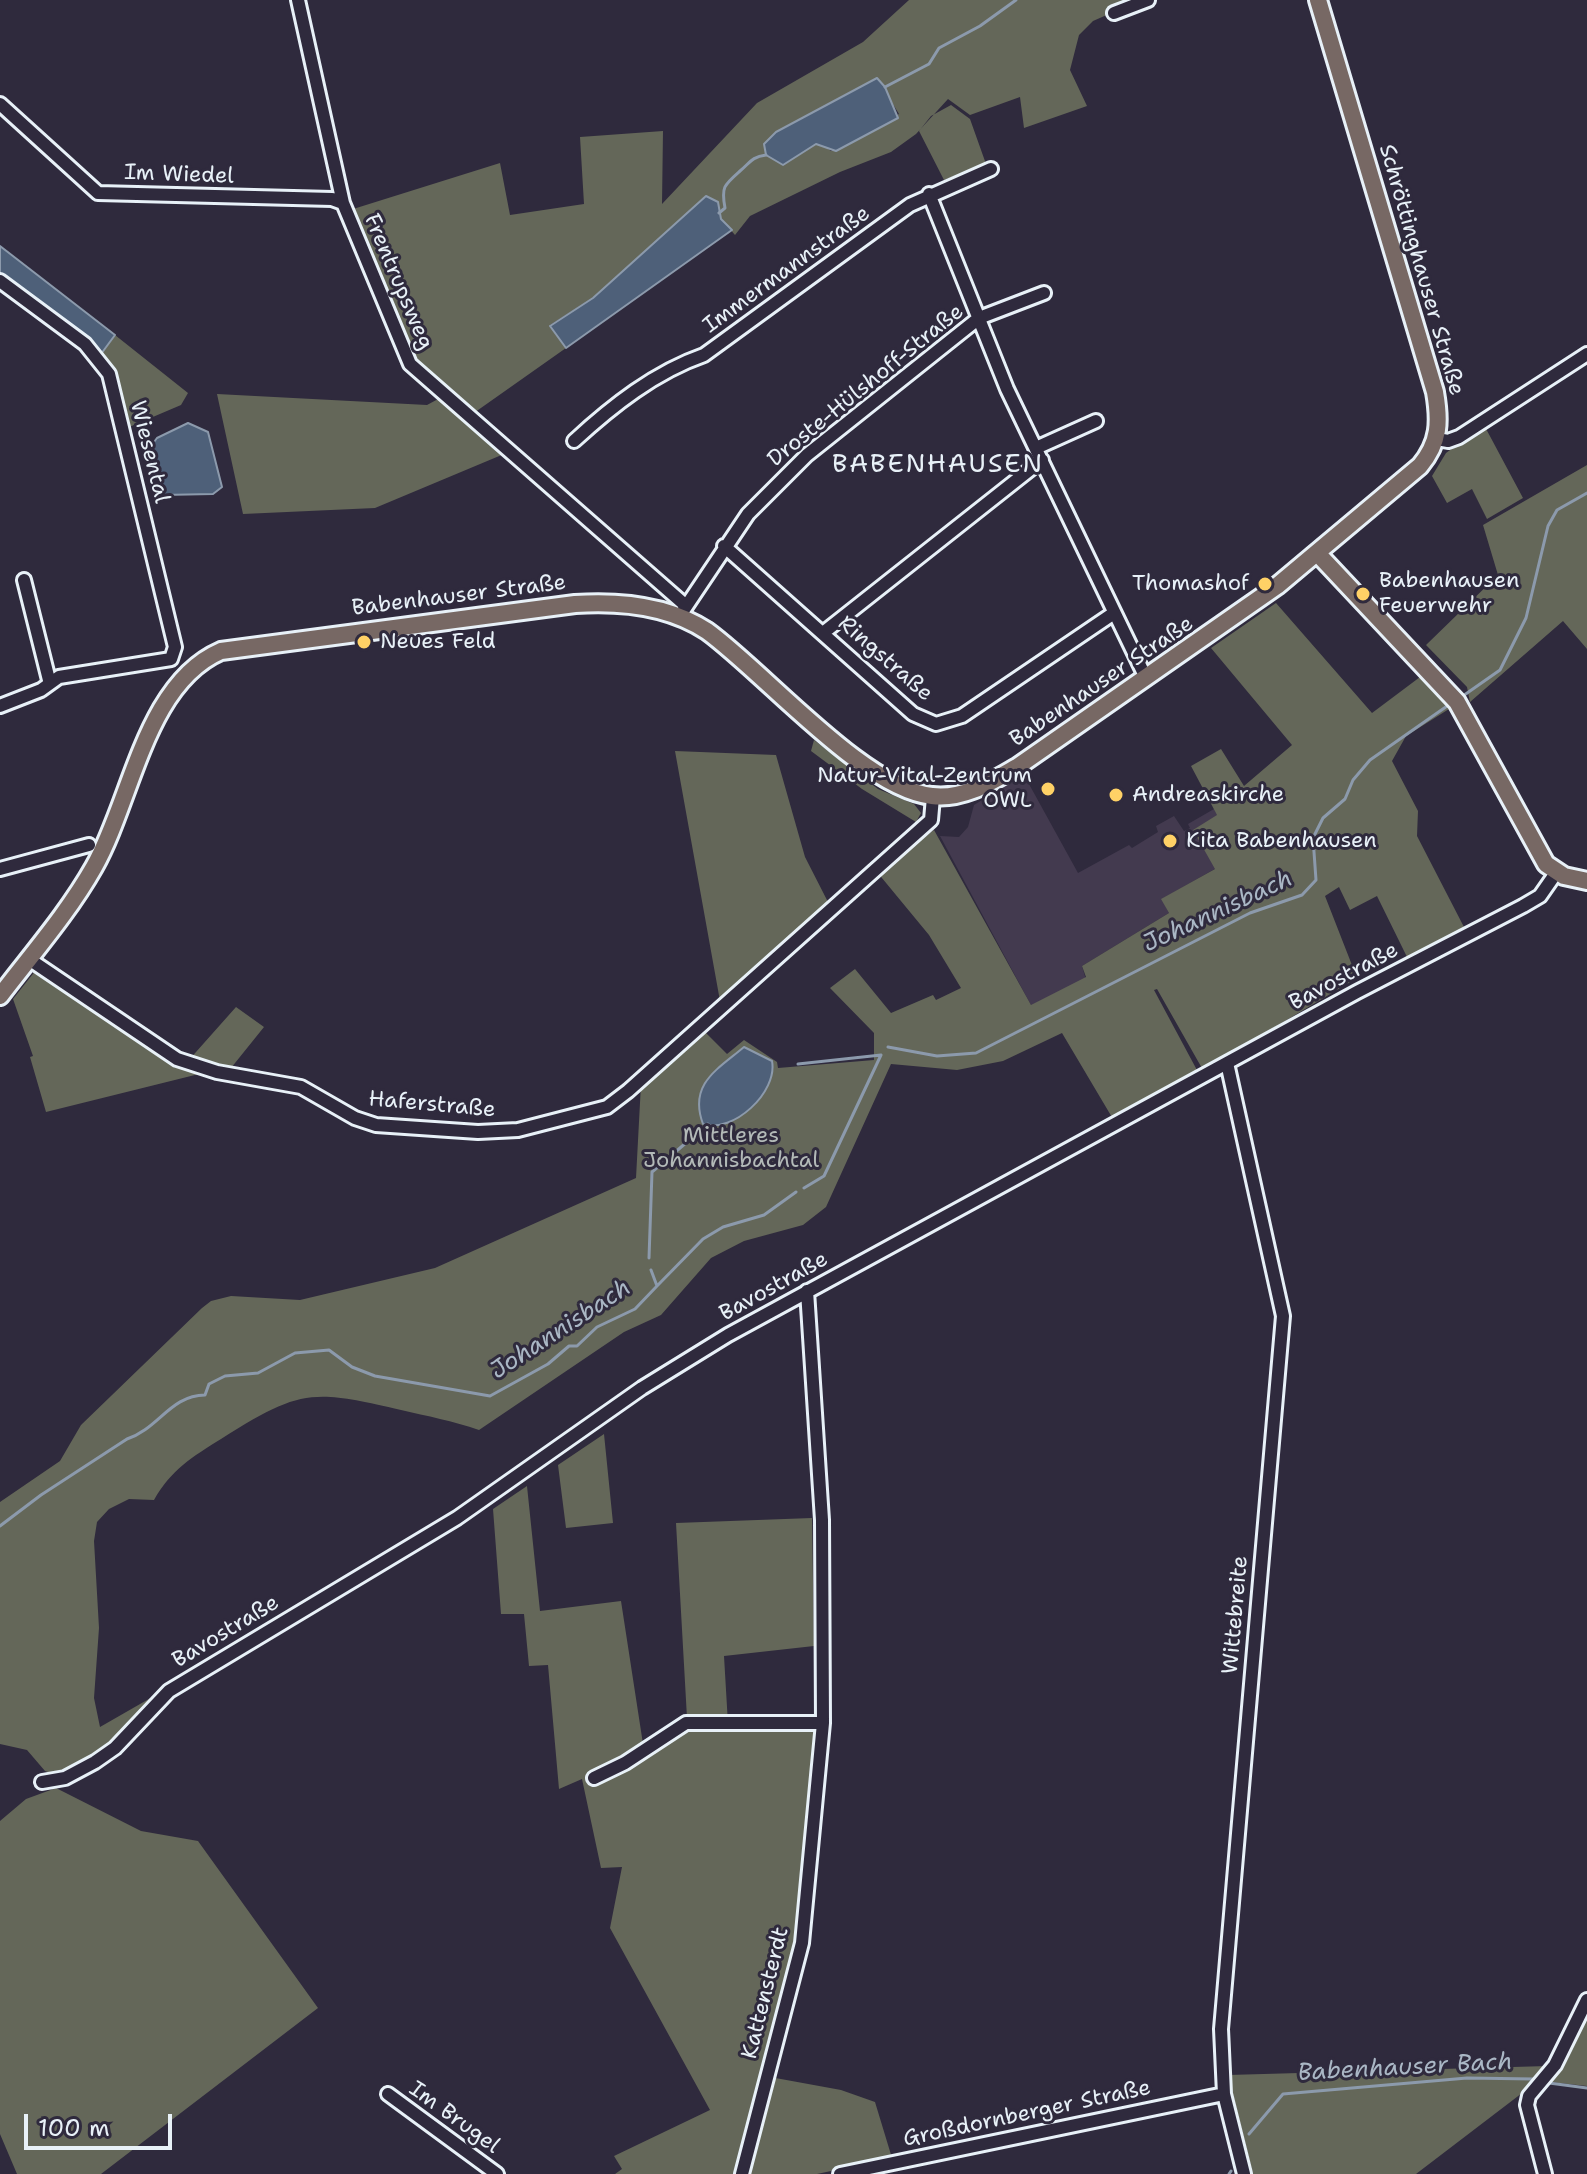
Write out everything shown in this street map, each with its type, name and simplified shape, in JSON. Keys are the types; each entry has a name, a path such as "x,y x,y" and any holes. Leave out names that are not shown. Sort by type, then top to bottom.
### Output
{"main road":[{"name":"Schröttinghauser Straße","path":"1318,0 1435,392 1439,424 1437,439"},
{"path":"1437,439 1428,457 1412,475 1318,554 1451,694 1535,849 1556,873 1587,881"},
{"name":"Babenhauser Straße","path":"0,996 93,869 112,832 164,704 188,672 213,655 237,647 575,604 622,603 683,611 862,764 901,788 933,797 958,795 995,779 1146,678 1318,554"}],"street":[{"name":"Frentrupsweg","path":"298,0 343,203 410,364 683,611"},
{"path":"1114,13 1148,0"},
{"name":"Im Wiedel","path":"0,104 98,193 332,199 343,203"},
{"name":"Immermannstraße","path":"574,441 604,414 671,366 704,355 929,194 991,169"},
{"path":"929,194 1039,454 1146,678"},
{"name":"Wiesental","path":"0,281 85,344 109,374 175,647 171,659"},
{"name":"Droste-Hülshoff-Straße","path":"683,611 748,514 807,455 979,318 1044,293"},
{"path":"1437,439 1448,441 1459,437 1587,354"},
{"path":"823,633 1039,454 1096,421"},
{"name":"Ringstraße","path":"724,546 913,714 936,724 962,716 1114,613"},
{"path":"24,580 49,680"},
{"path":"0,706 41,690 49,680 171,659 188,672"},
{"name":"Haferstraße","path":"29,959 151,1045 192,1065 301,1087 355,1118 376,1125 478,1132 518,1130 607,1107 628,1091 931,820 933,797"},
{"path":"0,869 89,845"},
{"name":"Bavostraße","path":"42,1782 65,1778 95,1762 115,1748 169,1691 405,1551 651,1382 807,1291 1523,906 1540,896 1556,873"},
{"name":"Wittebreite","path":"1227,1063 1277,1282 1283,1327 1221,2029 1224,2094 1244,2174"},
{"name":"Kattensterdt","path":"742,2174 802,1943 823,1723 822,1520 807,1291"},
{"path":"594,1778 625,1763 686,1723 823,1723"},
{"path":"1545,2174 1527,2105 1529,2096 1555,2065 1587,2000"},
{"name":"Im Brugel","path":"388,2094 497,2174"},
{"name":"Großdornberger Straße","path":"840,2174 1224,2094"}],"shaded area":[{"path":"1024,775 1078,873 1129,845 1132,848 1158,832 1156,826 1174,816 1184,831 1190,828 1188,824 1214,809 1241,854 1162,899 1169,913 1082,966 1086,980 1032,1007 940,836 959,837 968,827 974,805"}],"green space":[{"path":"909,0 1141,0 1093,21 1079,35 1070,70 1087,106 1024,128 1020,97 970,115 948,99 916,134 891,152 840,172 750,216 735,235 721,219 719,207 706,196 593,298 550,325 566,348 471,415 412,363 350,210 500,163 510,215 584,204 580,137 663,131 662,204 757,103 863,42","holes":["877,78 899,114 831,151 821,144 764,144 776,132"]},
{"path":"951,105 970,119 986,164 944,180 919,131 931,116"},
{"path":"115,335 188,393 181,405 127,428 116,380 101,354"},
{"path":"217,394 427,405 440,398 504,454 375,508 243,514"},
{"path":"1484,425 1523,498 1487,519 1472,489 1447,503 1432,476 1446,453"},
{"path":"1587,465 1587,649 1563,621 1470,702 1467,687 1426,645 1498,575 1483,525"},
{"name":"Mittleres Johannisbachtal","path":"1276,603 1372,713 1420,677 1449,709 1406,736 1392,761 1418,811 1417,836 1465,929 1407,957 1377,896 1350,910 1339,887 1325,896 1357,978 1203,1070 1157,989 1154,990 1198,1072 1113,1119 1062,1033 1003,1061 957,1070 891,1064 826,1207 803,1225 744,1241 711,1258 661,1315 624,1332 479,1430 371,1403 326,1397 307,1398 270,1410 201,1452 175,1472 154,1500 129,1499 109,1509 97,1522 94,1541 99,1628 94,1698 100,1727 161,1692 109,1746 76,1768 60,1773 45,1771 27,1750 0,1744 0,1502 60,1461 81,1425 202,1308 211,1301 231,1296 300,1300 435,1268 636,1178 641,1084 702,1029 727,1054 744,1040 777,1062 778,1068 874,1060 874,1033 830,988 855,969 891,1013 933,995 936,1000 961,988 929,935 877,872 934,830 1031,1005 1086,977 1082,966 1169,913 1161,899 1215,869 1193,830 1217,815 1191,766 1221,749 1244,786 1292,745 1211,648"},
{"path":"814,740 878,789 914,804 921,813 916,822 862,789 811,751"},
{"path":"675,751 776,755 805,857 829,904 720,1001"},
{"path":"36,970 203,1073 46,1112 30,1057 33,1056 13,999"},
{"path":"236,1007 264,1027 231,1068 188,1061"},
{"path":"604,1434 613,1523 566,1528 558,1465"},
{"path":"527,1486 540,1611 621,1601 643,1744 679,1719 687,1718 676,1523 812,1518 814,1646 724,1656 728,1724 817,1727 798,1939 736,2174 615,2174 622,2169 614,2156 710,2110 610,1928 622,1867 601,1868 582,1779 559,1789 548,1665 529,1666 524,1614 501,1614 493,1509"},
{"path":"56,1788 141,1831 198,1841 318,2008 101,2174 17,2174 0,2134 0,1821 26,1799"},
{"path":"1587,2013 1587,2086 1550,2082"},
{"path":"1548,2066 1530,2087 1416,2174 1253,2174 1228,2075"},
{"path":"770,2077 841,2090 875,2102 892,2158 817,2174 749,2174"}],"water":[{"path":"877,78 885,87 898,118 836,151 816,144 783,165 766,155 764,144 776,132"},
{"path":"706,196 718,202 721,219 732,230 566,348 550,326 593,298"},
{"path":"0,246 115,335 101,354 0,276"},
{"path":"188,423 208,432 222,487 213,494 162,495 151,446 157,438"},
{"path":"744,1047 772,1061 768,1085 761,1097 740,1117 727,1123 703,1124 699,1098 703,1088 716,1070"}],"waterway":[{"path":"885,87 929,64 939,48 980,26 1016,0"},
{"path":"719,213 725,208 723,195 727,183 751,161 766,155"},
{"name":"Johannisbach","path":"1460,698 1500,670 1526,618 1548,526 1557,510 1587,493"},
{"path":"572,596 615,595"},
{"path":"394,620 438,614"},
{"name":"Johannisbach","path":"888,1047 937,1056 976,1053 1250,913 1302,895 1316,880 1313,838 1323,818 1345,799 1353,780 1370,760 1450,704"},
{"name":"Johannisbach","path":"798,1064 881,1055"},
{"path":"804,1188 824,1176 881,1055"},
{"name":"Johannisbach","path":"649,1258 652,1172 708,1124"},
{"path":"657,1286 703,1239 723,1227 764,1215 796,1192"},
{"name":"Johannisbach","path":"0,1526 41,1495 147,1428 183,1400 205,1395 209,1384 225,1376 258,1373 295,1353 329,1350 352,1367 375,1376 490,1396 548,1364 569,1346 577,1346 597,1327 635,1309 657,1286 651,1270"},
{"name":"Babenhauser Bach","path":"1249,2134 1283,2094 1467,2078 1534,2079"},
{"name":"Babenhauser Bach","path":"1549,2083 1587,2088"}],"place":[{"name":"Thomashof","path":"1265,584"},
{"name":"Babenhausen Feuerwehr","path":"1363,594"},
{"name":"Neues Feld","path":"364,642"},
{"name":"Natur-Vital-Zentrum OWL","path":"1048,789"},
{"name":"Andreaskirche","path":"1116,795"},
{"name":"Kita Babenhausen","path":"1170,841"}],"district":[{"name":"BABENHAUSEN","path":"938,465"}]}
